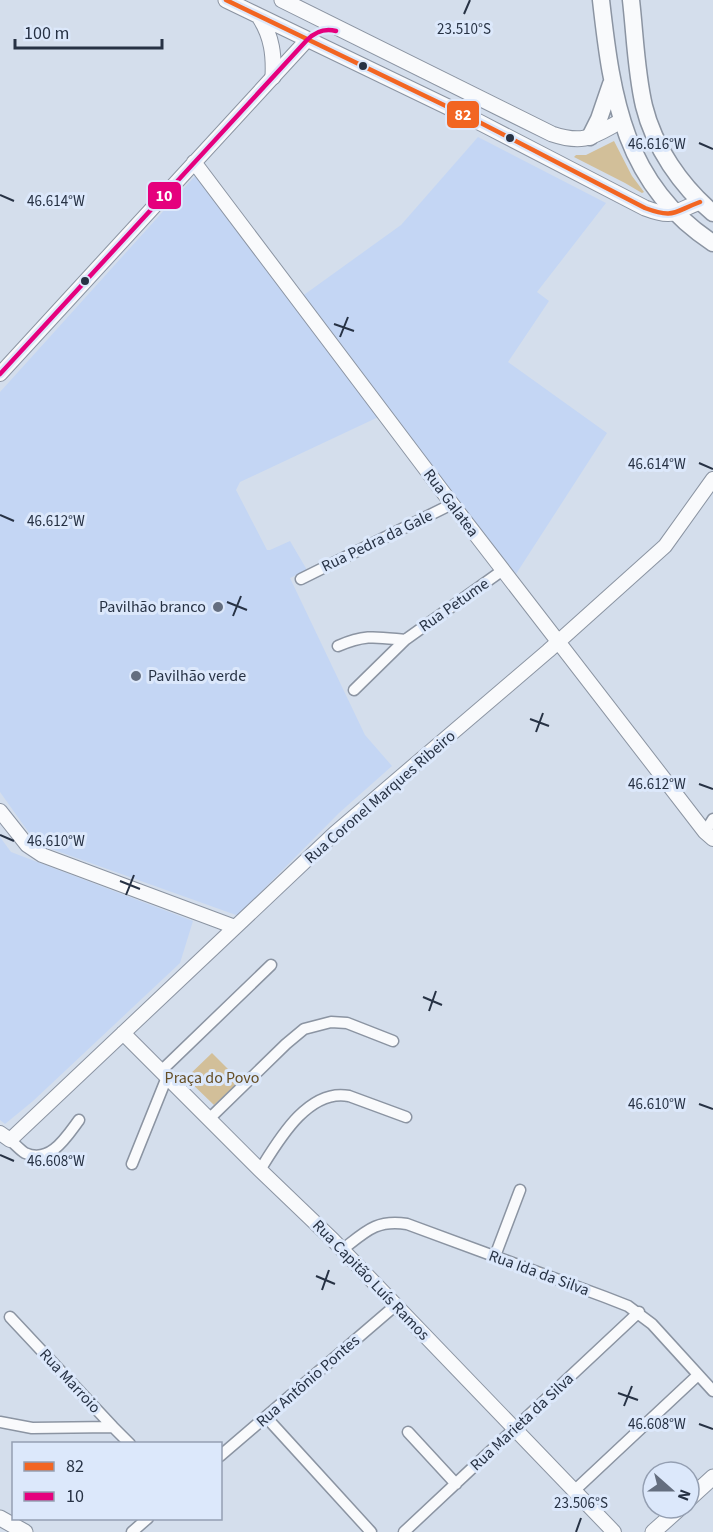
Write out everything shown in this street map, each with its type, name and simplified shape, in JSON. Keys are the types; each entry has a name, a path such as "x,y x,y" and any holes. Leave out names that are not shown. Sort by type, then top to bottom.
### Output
{"main road":[{"path":"226,0 477,121 645,208 664,214 675,214 700,202"},
{"path":"282,0 552,134 578,140 590,137 621,121 639,119 650,123"},
{"path":"601,0 613,88 621,121 636,158 644,173 675,214 713,243"},
{"path":"631,0 641,89 650,123 678,177 713,213"},
{"path":"260,18 267,28 271,42 274,56 273,77"},
{"path":"307,40 325,30 353,35"},
{"path":"590,137 613,88"},
{"path":"613,88 619,99 629,99 638,94 641,89"},
{"path":"701,1488 713,1478"},
{"path":"0,1518 25,1532"},
{"path":"653,1532 666,1520"}],"street":[{"path":"0,374 307,40"},
{"name":"Rua Galatea","path":"194,162 452,504 709,836"},
{"name":"Rua Coronel Marques Ribeiro","path":"5,1137 123,1034 335,833 558,642 665,546 713,479"},
{"name":"Rua Pedra da Gale","path":"301,579 452,504"},
{"name":"Rua Petume","path":"354,690 405,640 503,570"},
{"name":"Rua Petume","path":"338,646 367,637 405,640"},
{"path":"0,811 27,845 42,855 236,927"},
{"path":"709,836 713,819"},
{"path":"132,1164 164,1074 271,965"},
{"path":"209,1119 304,1029 331,1022 347,1023 393,1041"},
{"name":"Rua Capitão Luís Ramos","path":"123,1034 342,1250 614,1532"},
{"path":"260,1170 284,1133 316,1103 328,1096 349,1096 406,1117"},
{"path":"5,1137 26,1153 38,1155 48,1153 61,1145 79,1120"},
{"path":"495,1256 520,1190"},
{"name":"Rua Ida da Silva","path":"342,1250 371,1227 393,1222 407,1224 605,1297 639,1312 713,1390"},
{"name":"Rua Antônio Pontes","path":"222,1454 396,1305"},
{"name":"Rua Marieta da Silva","path":"404,1532 639,1312"},
{"name":"Rua Marroio","path":"10,1317 129,1442"},
{"path":"574,1491 698,1375"},
{"path":"266,1417 371,1532"},
{"path":"0,1422 32,1428 113,1427"},
{"path":"408,1432 456,1484"},
{"path":"132,1532 146,1520"}],"shaded area":[{"path":"478,137 606,203 537,292 549,301 508,362 607,433 516,574 389,412 240,482 236,490 267,550 290,541 307,570 290,578 365,735 392,766 339,813 236,915 43,846 32,837 0,792 0,392 205,165 301,297 401,225"},
{"path":"0,837 11,852 193,921 180,963 33,1101 5,1124 0,1120"}],"green space":[{"path":"614,141 632,176 644,192 574,157 586,155"},
{"name":"Praça do Povo","path":"212,1053 240,1081 214,1105 186,1078"}],"transit line":[{"name":"82","path":"226,0 477,121 645,208 668,214 700,202"},
{"name":"10","path":"0,374 307,40 320,31 336,31"}],"place":[{"name":"Pavilhão branco","path":"218,607"},
{"name":"Pavilhão verde","path":"136,676"}]}
